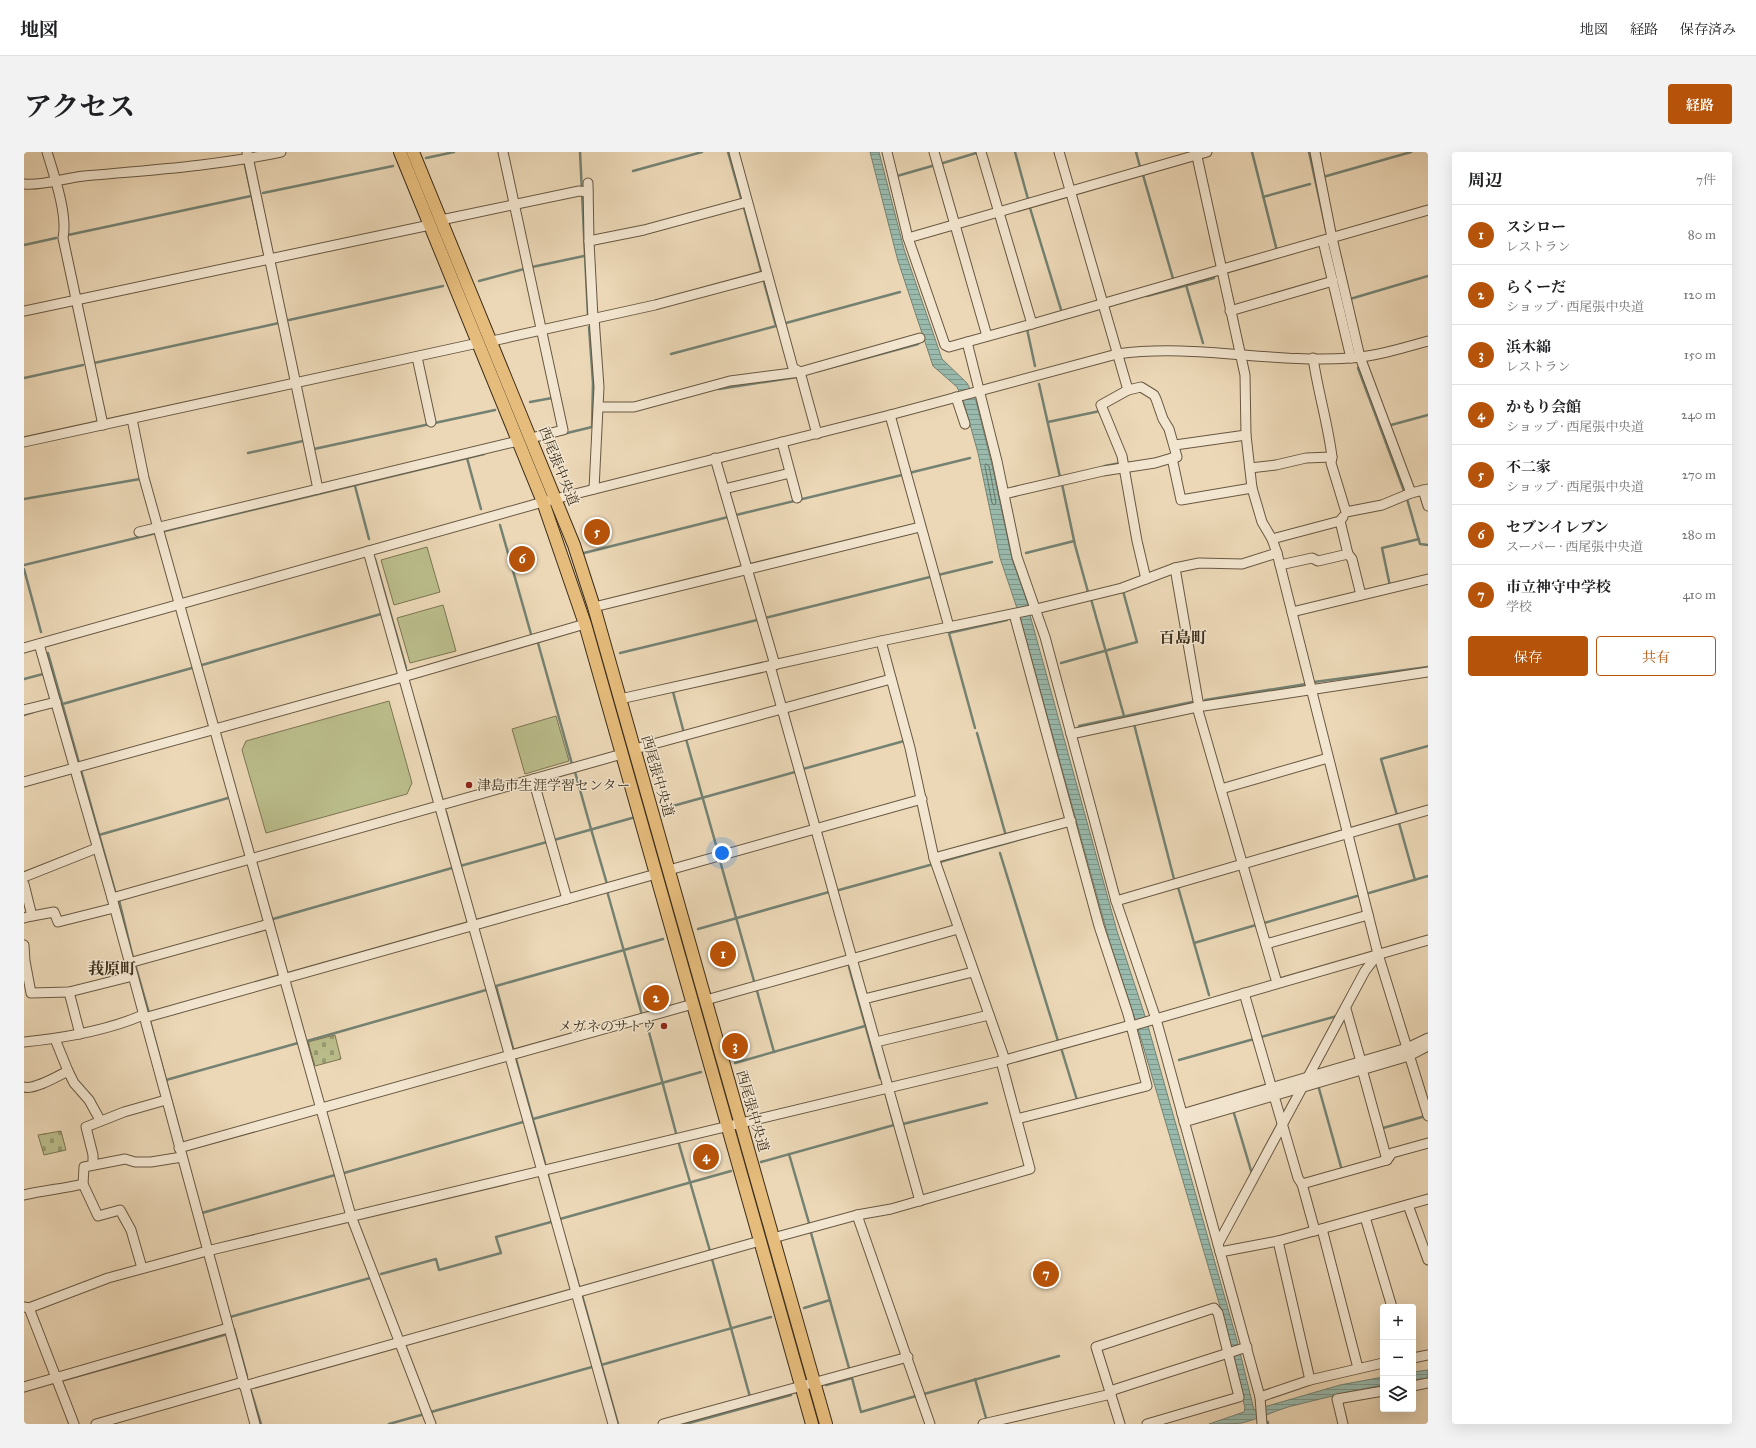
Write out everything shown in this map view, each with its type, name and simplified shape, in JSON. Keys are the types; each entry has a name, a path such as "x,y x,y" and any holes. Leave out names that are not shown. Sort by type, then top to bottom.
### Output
{"main road":[{"name":"西尾張中央道","path":"400,152 543,502 585,624 760,1241 807,1383 826,1424"},
{"name":"西尾張中央道","path":"413,152 556,498 574,545 594,607 773,1238 807,1383 812,1424"}],"street":[{"path":"47,152 63,215 65,231 63,238 103,426"},
{"path":"24,184 35,185 55,180 281,152"},
{"path":"504,152 563,430 532,438"},
{"path":"734,152 793,368 800,372 817,434"},
{"path":"887,152 908,238 945,345 949,347 1328,240 1428,210"},
{"path":"934,152 988,336"},
{"path":"981,152 1032,324"},
{"path":"1059,152 1128,390"},
{"path":"908,238 1207,152"},
{"path":"1315,152 1333,281 1355,357 1408,495"},
{"path":"1196,154 1245,375 1246,435 1252,488 1262,522 1272,539 1277,553 1378,954 1428,1116"},
{"path":"248,156 297,383 318,489"},
{"path":"441,220 586,190 599,387 594,489"},
{"path":"589,241 644,230 748,202"},
{"path":"24,311 430,225"},
{"path":"1328,240 1355,357"},
{"path":"492,341 655,305 767,275"},
{"path":"1230,311 1333,281"},
{"path":"599,407 634,407 730,381 800,372 920,338"},
{"path":"24,648 556,498 817,434 1117,354 1143,350 1172,350 1313,358 1355,357 1381,354 1428,341"},
{"path":"967,342 976,392 1004,494 1017,557 1071,734 1116,901 1183,1118 1245,1348 1261,1401 1260,1422"},
{"path":"24,442 478,343"},
{"path":"417,357 431,422"},
{"path":"1313,358 1318,389 1328,426 1332,457 1331,463 1346,512"},
{"path":"1004,494 1124,467 1155,463 1177,457 1154,395 1141,387 1128,390 1101,405 1118,443 1124,467 1137,541 1146,578"},
{"path":"956,397 965,424"},
{"path":"890,415 949,627"},
{"path":"132,419 144,478 351,1216 431,1424"},
{"path":"1174,446 1246,435"},
{"path":"139,532 160,531 318,489 518,441"},
{"path":"782,442 797,498"},
{"path":"1250,468 1276,465 1306,458 1332,457"},
{"path":"715,458 747,569 782,709 920,1201"},
{"path":"1172,458 1181,500 1252,488"},
{"path":"724,489 790,472"},
{"path":"1272,539 1340,521 1346,512 1382,505 1426,489 1428,506"},
{"path":"1340,521 1348,554 1352,559 1361,595"},
{"path":"594,607 920,527"},
{"path":"368,551 613,1424"},
{"path":"620,699 881,641 1033,610 1122,588 1175,568 1199,563 1242,564 1277,553"},
{"path":"1280,565 1312,558 1318,561 1348,554"},
{"path":"1175,568 1198,707 1277,983"},
{"path":"1292,612 1428,579"},
{"path":"1015,614 1039,712 1071,821 1099,926 1133,1025 1148,1086 1017,1119"},
{"path":"24,782 403,677 585,624"},
{"path":"773,1238 857,1215 891,1210 1030,1169 1003,1060 989,1015 934,858 910,748 881,641"},
{"path":"39,644 112,898 255,1424"},
{"path":"1071,734 1198,707 1428,672"},
{"path":"635,749 891,679"},
{"path":"24,710 56,702"},
{"path":"112,898 622,754"},
{"path":"1221,789 1328,758"},
{"path":"533,779 566,899"},
{"path":"669,870 922,800"},
{"path":"1116,901 1428,810"},
{"path":"934,858 1071,821"},
{"path":"24,877 97,848"},
{"path":"24,1042 55,1039 130,1021 656,874"},
{"path":"24,884 28,917 54,912 58,922 114,908"},
{"path":"1266,944 1368,915"},
{"path":"129,963 269,924"},
{"path":"706,1000 958,929"},
{"path":"74,1424 57,1378 26,1307 108,1278 207,1251 1003,1060 1153,1020 1428,940"},
{"path":"24,945 28,994 69,992 133,976"},
{"path":"1219,1248 1308,1077 1365,972 1378,954"},
{"path":"864,999 973,972"},
{"path":"69,992 80,1034"},
{"path":"1244,993 1298,1178 1302,1184 1319,1230 1358,1368"},
{"path":"142,1268 131,1230 120,1210 98,1216 83,1184 84,1166 125,1159 134,1162 151,1162 321,1108 693,1004"},
{"path":"1346,1009 1387,1160"},
{"path":"876,1042 989,1015"},
{"path":"1408,1052 1428,1038"},
{"path":"55,1039 74,1083 89,1100 100,1120"},
{"path":"1183,1118 1273,1091 1308,1077 1362,1065 1428,1046"},
{"path":"1273,1091 1303,1087 1362,1065"},
{"path":"24,1087 28,1088 43,1083 68,1071"},
{"path":"93,1164 93,1155 86,1127 100,1120 166,1100"},
{"path":"1302,1184 1387,1160 1392,1154 1428,1143"},
{"path":"24,1195 43,1190 63,1189 83,1184"},
{"path":"1219,1248 1278,1242 1428,1200"},
{"path":"1408,1205 1428,1260"},
{"path":"857,1215 908,1357 930,1424"},
{"path":"1365,1217 1391,1304"},
{"path":"96,1424 400,1342 760,1241"},
{"path":"1278,1242 1310,1380"},
{"path":"1120,1424 1096,1347 1214,1308 1218,1313 1240,1397 1147,1424"},
{"path":"24,1387 228,1328"},
{"path":"983,1424 1111,1393 1229,1352 1245,1348"},
{"path":"1416,1357 1428,1355"},
{"path":"663,1424 807,1383 908,1357"},
{"path":"1261,1401 1310,1380 1380,1364"},
{"path":"1416,1385 1428,1383"},
{"path":"1343,1424 1337,1400 1380,1392"}],"green space":[{"path":"427,547 440,592 394,605 381,560"},
{"path":"443,605 456,651 410,663 397,618"},
{"path":"389,701 412,783 407,794 266,833 242,750 246,741"},
{"path":"556,716 569,761 525,774 512,729"},
{"path":"335,1035 341,1059 315,1066 308,1042"},
{"path":"61,1131 66,1150 44,1155 38,1135"}],"water":[{"path":"870,152 879,152 904,249 942,359 967,383 976,401 992,465 1012,559 1029,607 1117,931 1146,1019 1238,1344 1254,1410 1340,1385 1380,1378 1380,1386 1347,1392 1288,1407 1242,1423 1209,1424 1244,1412 1245,1408 1222,1313 1136,1022 1110,943 1020,617 1000,558 978,453 964,403 957,387 933,366 898,261"},
{"path":"1428,1370 1428,1378 1416,1380 1416,1372"}],"waterway":[{"path":"426,158 454,152"},
{"path":"580,152 588,316"},
{"path":"633,171 702,152"},
{"path":"728,152 741,198"},
{"path":"1015,152 1028,199"},
{"path":"1136,152 1140,167"},
{"path":"1252,152 1277,251"},
{"path":"1309,152 1326,229"},
{"path":"1323,177 1411,152"},
{"path":"943,163 976,153"},
{"path":"245,165 264,253"},
{"path":"263,193 393,166"},
{"path":"897,176 932,166"},
{"path":"1143,175 1174,282"},
{"path":"1263,197 1310,184"},
{"path":"68,235 251,196"},
{"path":"744,208 761,271"},
{"path":"1030,208 1062,313"},
{"path":"24,245 56,238"},
{"path":"532,267 584,256"},
{"path":"1332,257 1347,320"},
{"path":"479,281 524,269"},
{"path":"1350,299 1428,276"},
{"path":"1147,296 1214,278"},
{"path":"671,354 776,326 764,282"},
{"path":"1186,285 1203,343"},
{"path":"289,320 443,286"},
{"path":"786,323 900,292"},
{"path":"94,363 279,323"},
{"path":"563,434 592,427 593,383 589,327"},
{"path":"1029,329 1027,329 1035,366"},
{"path":"818,371 918,344"},
{"path":"24,378 83,365"},
{"path":"1358,368 1407,499 1420,544 1428,545"},
{"path":"719,389 797,377"},
{"path":"1039,384 1060,477"},
{"path":"530,402 552,398 551,394"},
{"path":"314,449 495,410"},
{"path":"1048,422 1100,411"},
{"path":"1391,425 1428,415"},
{"path":"248,453 303,441"},
{"path":"24,565 484,454"},
{"path":"467,458 481,509"},
{"path":"909,473 970,458"},
{"path":"1105,466 1120,463"},
{"path":"736,515 902,475"},
{"path":"24,499 140,479"},
{"path":"1062,484 1075,545 1088,592"},
{"path":"355,486 369,539"},
{"path":"584,553 728,517"},
{"path":"500,525 531,634"},
{"path":"1390,586 1382,548 1419,539"},
{"path":"1026,553 1074,541"},
{"path":"375,559 406,668"},
{"path":"938,575 992,562"},
{"path":"24,569 41,632"},
{"path":"765,618 930,577"},
{"path":"1061,663 1137,642 1123,591"},
{"path":"1091,599 1124,716"},
{"path":"202,665 381,614"},
{"path":"620,653 757,620"},
{"path":"975,728 949,633 1007,620"},
{"path":"538,643 572,764"},
{"path":"48,653 79,763"},
{"path":"1314,682 1428,667"},
{"path":"59,705 192,668"},
{"path":"24,679 43,674"},
{"path":"1205,700 1306,684"},
{"path":"676,691 673,692 684,733"},
{"path":"1079,726 1192,702"},
{"path":"24,715 33,712"},
{"path":"420,720 442,799"},
{"path":"1134,724 1174,879"},
{"path":"977,733 1006,836"},
{"path":"686,739 718,852"},
{"path":"803,769 904,741"},
{"path":"1397,815 1381,759 1428,746"},
{"path":"81,770 115,891"},
{"path":"575,772 591,829"},
{"path":"662,809 795,772"},
{"path":"99,835 228,798"},
{"path":"446,812 461,866"},
{"path":"554,840 632,818"},
{"path":"1399,823 1415,880"},
{"path":"591,829 607,884"},
{"path":"940,862 1035,835"},
{"path":"460,866 547,842"},
{"path":"1000,853 1058,1041"},
{"path":"720,861 754,981"},
{"path":"839,890 930,865"},
{"path":"273,919 452,868"},
{"path":"1369,893 1428,876"},
{"path":"1178,887 1209,995"},
{"path":"607,891 642,1015"},
{"path":"698,929 829,892"},
{"path":"1264,923 1357,896"},
{"path":"119,900 133,958"},
{"path":"1194,943 1256,925"},
{"path":"513,1048 496,986 663,939"},
{"path":"135,964 149,1013"},
{"path":"849,967 880,1078"},
{"path":"307,1041 486,990"},
{"path":"757,991 774,1052"},
{"path":"1261,1037 1337,1016"},
{"path":"150,1021 183,1144"},
{"path":"646,1021 676,1133"},
{"path":"735,1063 865,1026"},
{"path":"1179,1060 1254,1039"},
{"path":"166,1080 298,1043"},
{"path":"1062,1051 1077,1100"},
{"path":"516,1059 545,1163"},
{"path":"533,1119 701,1072"},
{"path":"1318,1085 1341,1167"},
{"path":"761,1162 894,1125 886,1095"},
{"path":"903,1124 987,1103"},
{"path":"1233,1110 1252,1174"},
{"path":"1383,1128 1422,1117"},
{"path":"344,1173 523,1122"},
{"path":"679,1144 710,1251"},
{"path":"789,1154 809,1223"},
{"path":"560,1219 731,1171"},
{"path":"202,1213 335,1175"},
{"path":"548,1175 555,1202"},
{"path":"381,1274 436,1259 439,1270 501,1253 496,1237 551,1222"},
{"path":"811,1233 849,1368"},
{"path":"712,1259 750,1397"},
{"path":"574,1268 579,1287"},
{"path":"230,1317 370,1278"},
{"path":"582,1295 618,1424"},
{"path":"804,1308 830,1300"},
{"path":"601,1365 771,1317"},
{"path":"234,1329 247,1376"},
{"path":"64,1380 224,1335"},
{"path":"924,1394 1059,1356"},
{"path":"431,1412 592,1367"},
{"path":"826,1385 852,1378 861,1412 916,1396"},
{"path":"975,1379 986,1418"},
{"path":"251,1391 261,1424"},
{"path":"686,1424 791,1395"},
{"path":"389,1424 421,1415"}],"place":[{"name":"不二家","path":"597,532"},
{"name":"セブンイレブン","path":"522,559"},
{"name":"津島市生涯学習センター","path":"469,785"},
{"name":"スシロー","path":"723,954"},
{"name":"らくーだ","path":"656,998"},
{"name":"メガネのサトウ","path":"664,1026"},
{"name":"浜木綿","path":"735,1046"},
{"name":"かもり会館","path":"706,1157"},
{"name":"市立神守中学校","path":"1046,1274"}],"district":[{"name":"百島町","path":"1183,637"},
{"name":"莪原町","path":"112,968"}]}
